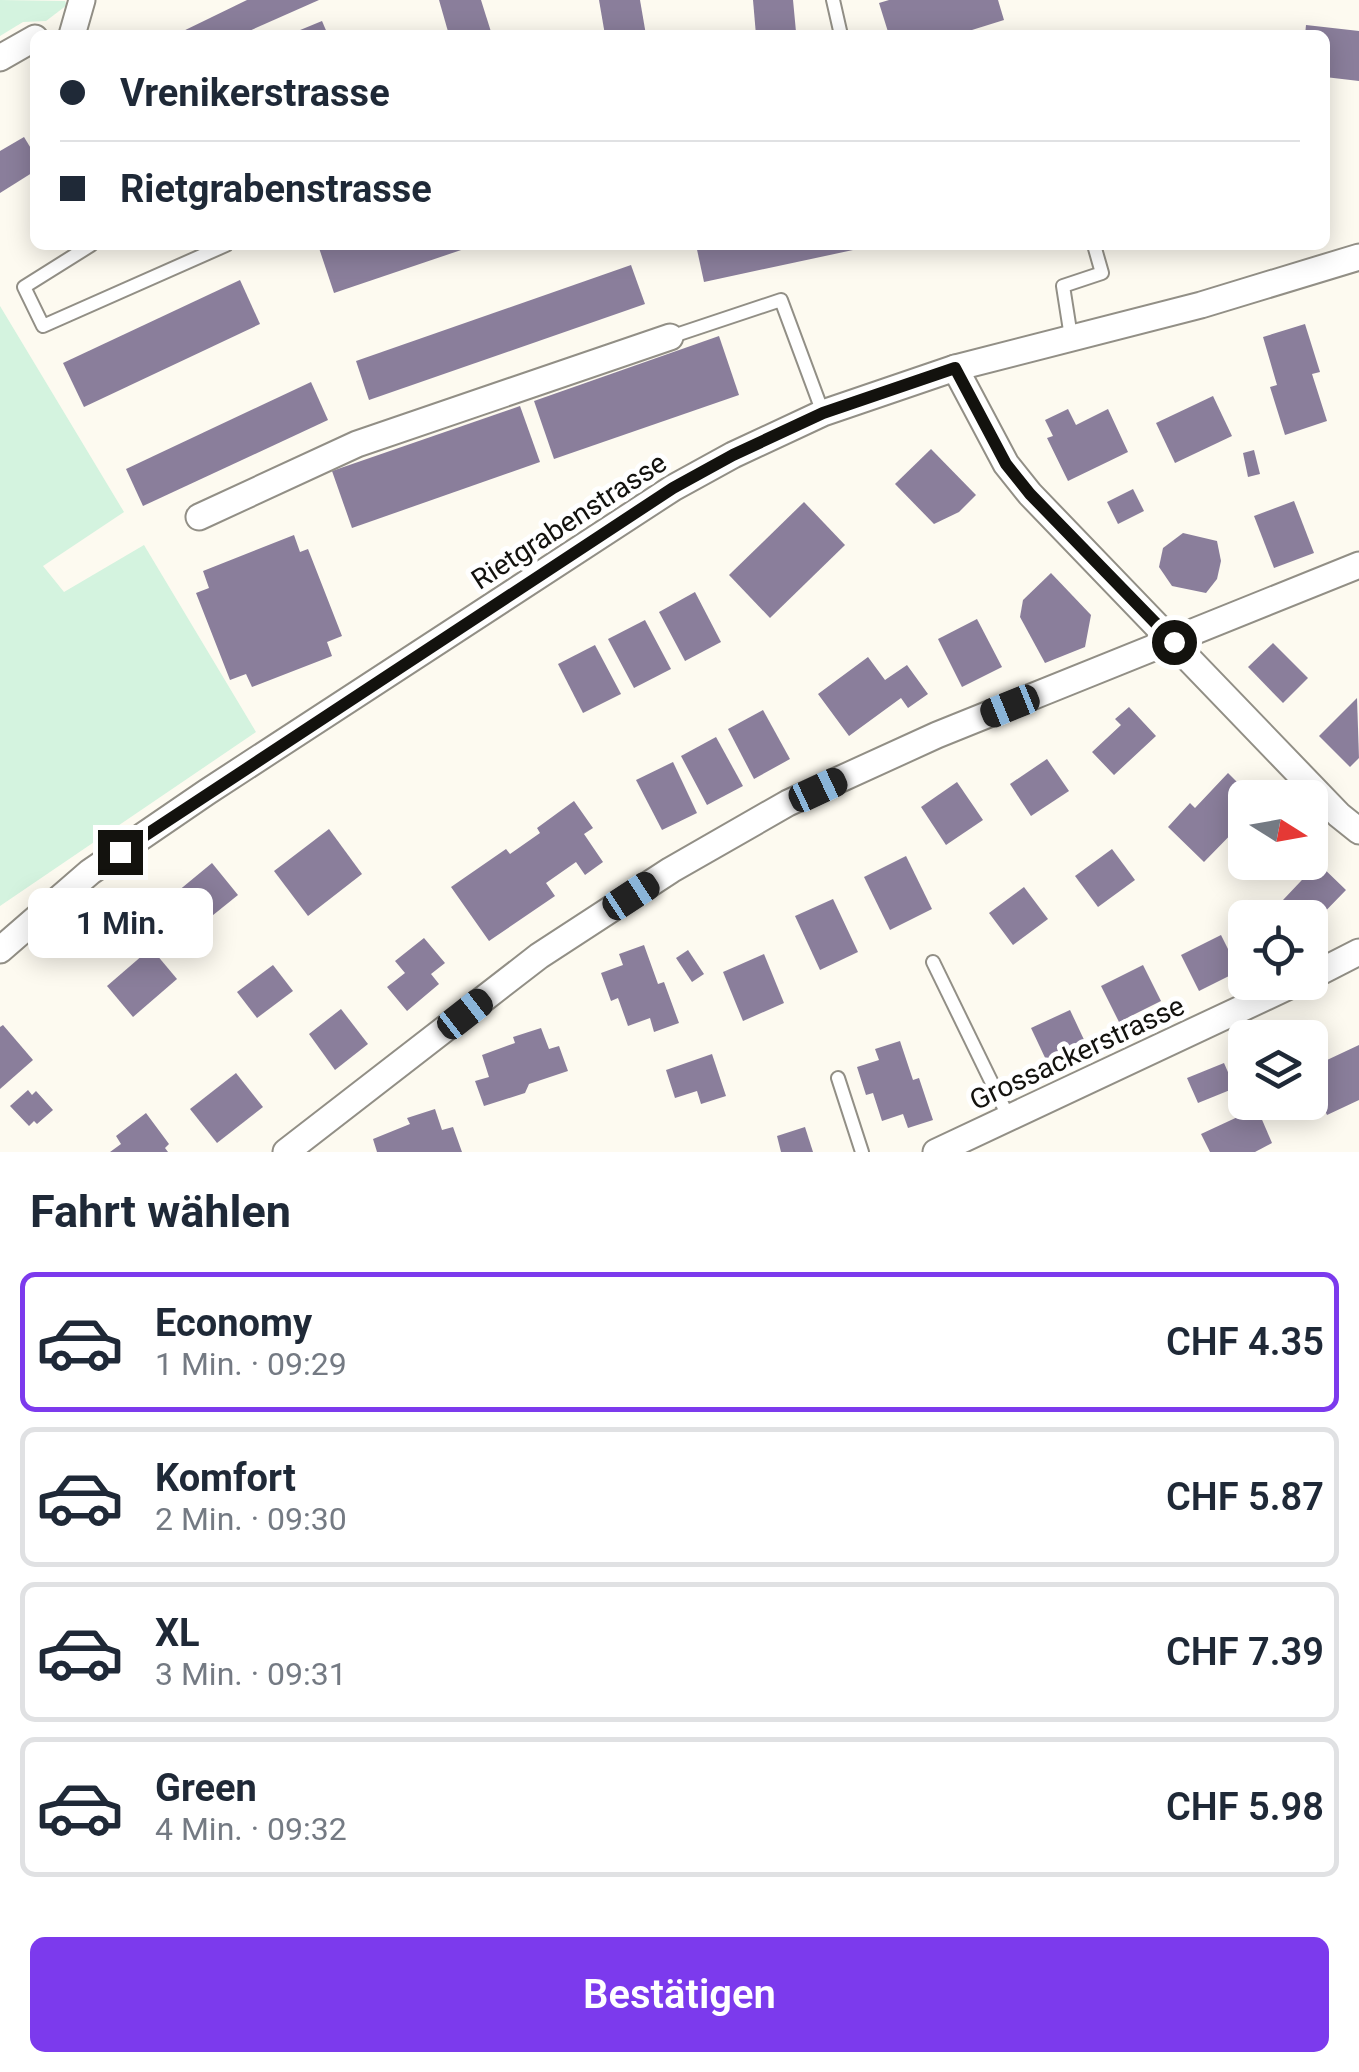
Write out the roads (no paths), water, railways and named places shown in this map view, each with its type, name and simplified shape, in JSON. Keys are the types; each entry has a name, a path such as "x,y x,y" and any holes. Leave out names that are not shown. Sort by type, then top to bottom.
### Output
{"street":[{"path":"73,30 82,0"},
{"path":"0,58 30,41"},
{"name":"Rietgrabenstrasse","path":"0,950 90,872 222,782 673,488 733,455 823,413 955,368 1201,305 1359,257"},
{"path":"198,517 358,444 670,337"},
{"path":"955,368 992,440 1018,479 1359,832"},
{"path":"286,1152 539,956 686,861 788,803 937,736 1359,566"},
{"path":"1328,968 1359,952"},
{"name":"Grossackerstrasse","path":"936,1152 1260,1000"}],"lane":[{"path":"833,0 840,30"},
{"path":"82,250 24,287 43,326 215,250"},
{"path":"1071,337 1063,286 1102,273 1095,250"},
{"path":"670,337 781,300 823,413"},
{"path":"933,962 1009,1118"},
{"path":"838,1078 862,1152"}]}
